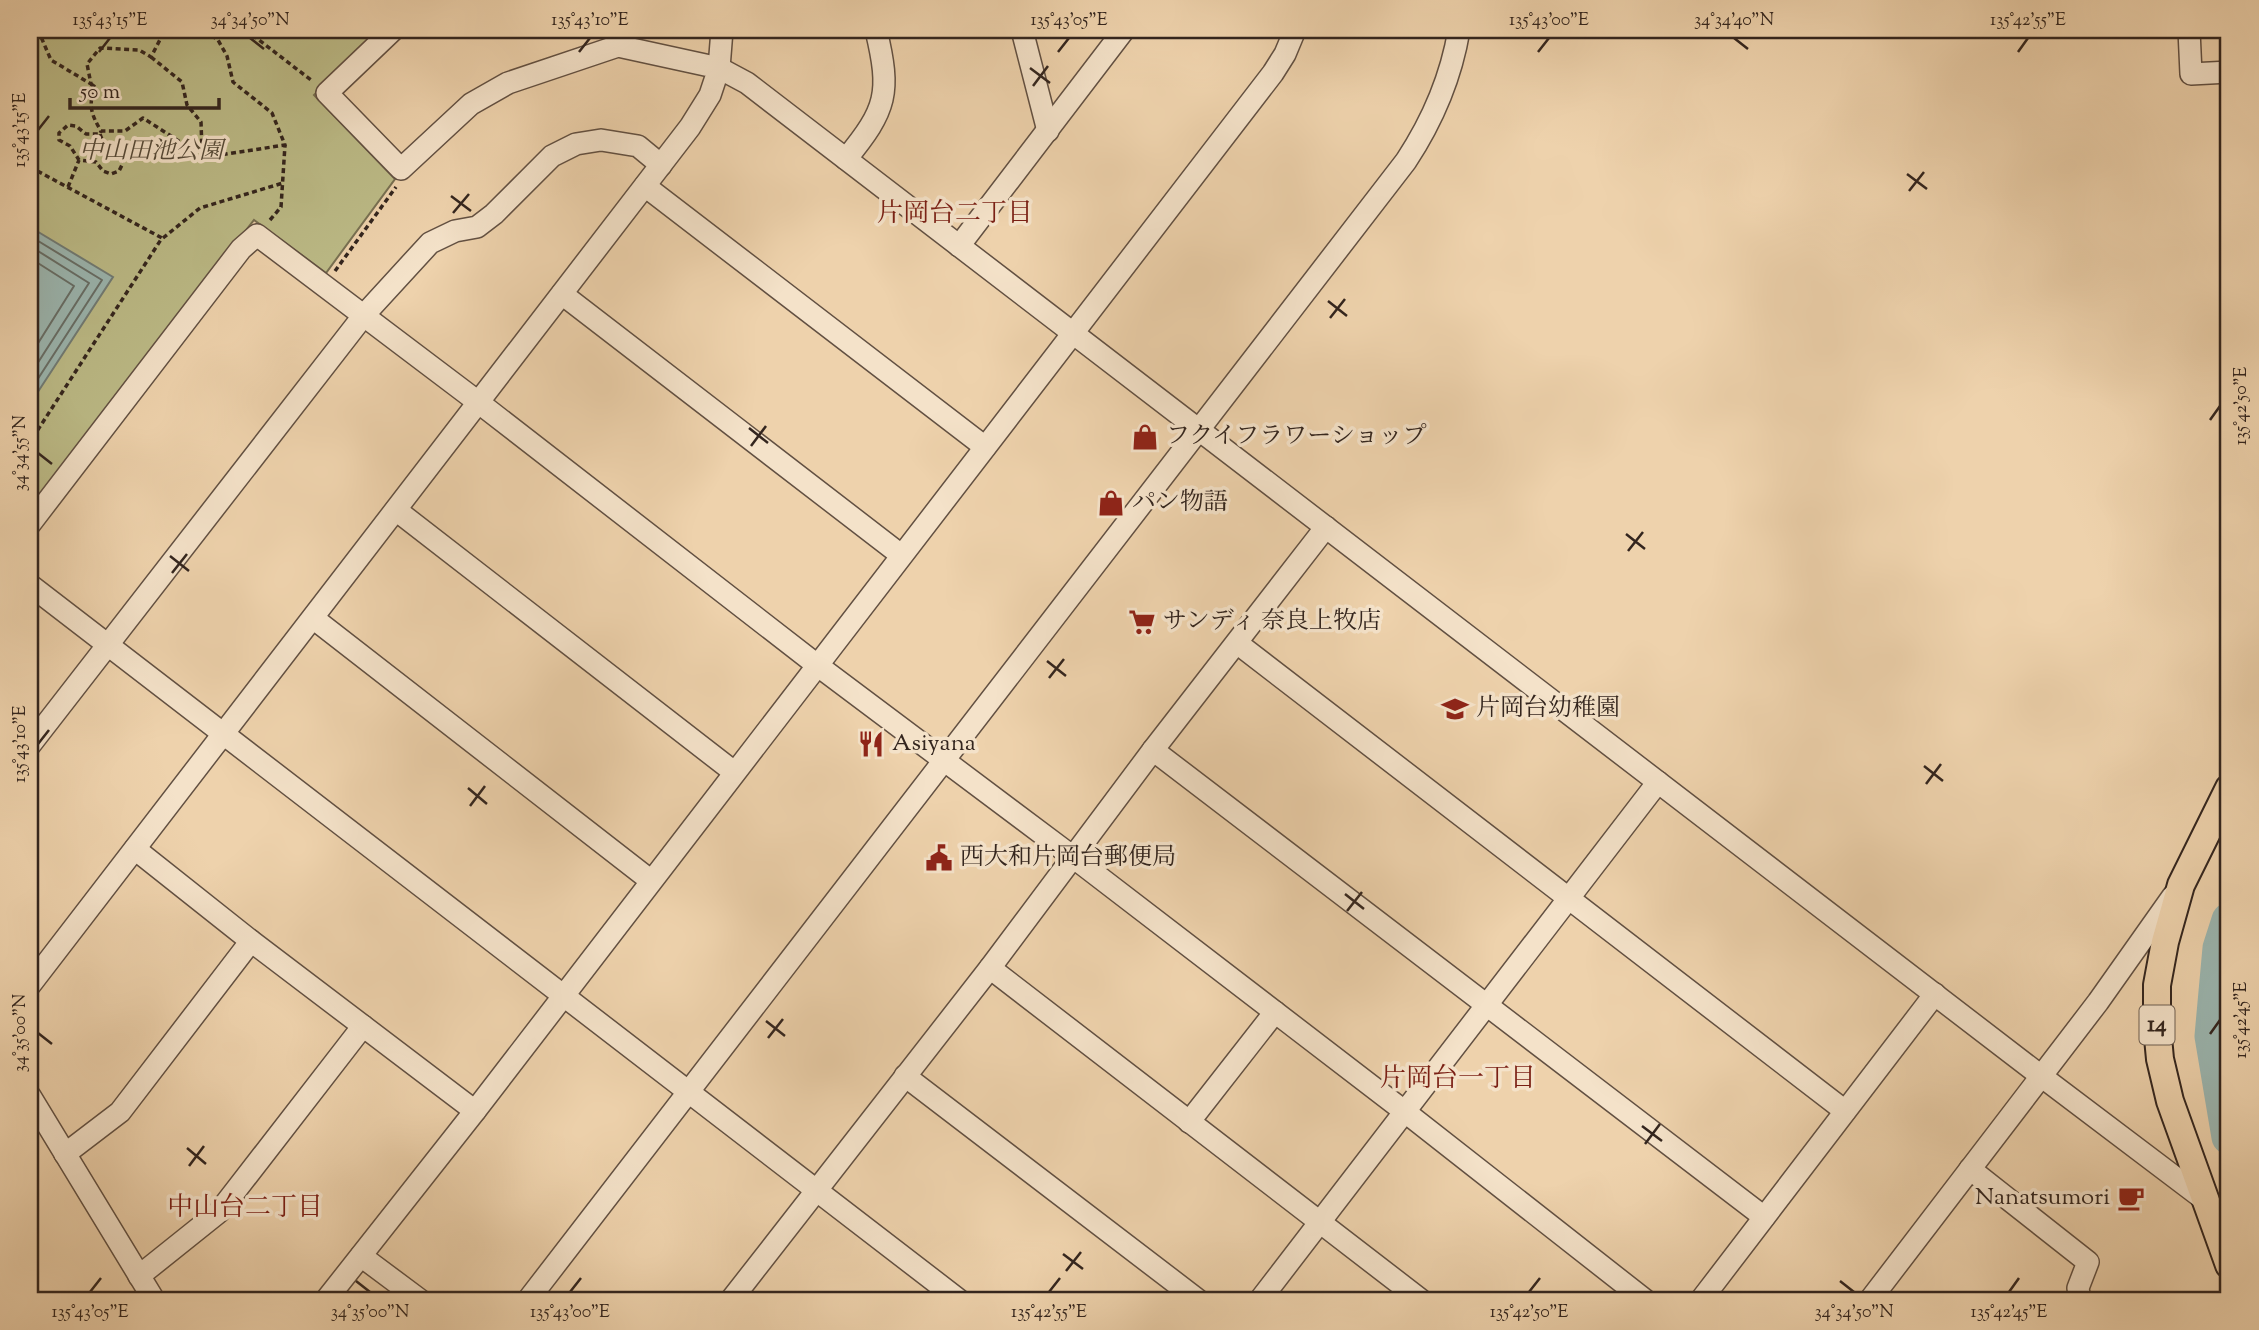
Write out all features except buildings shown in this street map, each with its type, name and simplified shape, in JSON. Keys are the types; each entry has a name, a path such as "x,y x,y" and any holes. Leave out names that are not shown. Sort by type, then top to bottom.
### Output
{"main road":[{"name":"14","path":"2229,788 2181,885 2165,942 2157,985 2160,1059 2170,1101 2229,1265"}],"street":[{"path":"393,30 327,93 401,169 471,104 508,83 618,38 719,68 747,83 2205,1200"},
{"path":"30,985 700,114 719,68 722,30"},
{"path":"846,159 874,122 884,97 885,70 876,30"},
{"path":"1022,30 1048,131"},
{"path":"960,246 1124,30"},
{"path":"326,1300 475,1111 1273,73 1295,30"},
{"path":"528,1300 1394,178 1422,137 1436,110 1447,82 1459,30"},
{"path":"2189,30 2191,74 2229,72"},
{"path":"30,745 364,315 430,243 455,230 477,228 494,215 552,156 576,144 601,140 638,146 661,164"},
{"path":"645,186 985,447"},
{"path":"30,524 241,249 257,235 478,402 817,665 1073,857 1645,1300"},
{"path":"562,294 901,555"},
{"path":"396,510 734,772"},
{"path":"731,1300 990,968 1153,750 1326,527"},
{"path":"30,585 959,1300"},
{"path":"313,618 650,880"},
{"path":"1237,643 1845,1111"},
{"path":"1153,750 1764,1217"},
{"path":"1260,1300 1658,782"},
{"path":"135,849 475,1111"},
{"path":"1870,1300 2098,1002 2181,885"},
{"path":"65,1154 120,1112 251,941"},
{"path":"990,968 1421,1300"},
{"path":"1701,1300 1935,994"},
{"path":"1189,1122 1275,1012"},
{"path":"139,1276 219,1212 363,1026"},
{"path":"905,1076 1198,1300"},
{"path":"30,1096 154,1300"},
{"path":"1970,1170 2088,1262 2078,1288 2080,1300"},
{"path":"361,1256 420,1300"}],"path":[{"path":"38,30 51,60 96,87 90,99 90,113 104,145 120,154 122,163 119,171 111,174 103,171 96,162 79,160"},
{"path":"151,57 165,30"},
{"path":"204,30 218,40 228,57 233,82 272,113 285,145 281,207 257,235"},
{"path":"246,30 318,86"},
{"path":"91,85 87,64 100,48 139,50 151,57 182,82 187,105 201,122 202,150"},
{"path":"79,160 70,146 59,140 59,133 68,125 76,126 86,134 125,131 143,118 188,146 220,155 285,145"},
{"path":"68,187 79,160"},
{"path":"30,167 162,238"},
{"path":"325,285 400,181 401,169"},
{"path":"30,442 162,238 200,208 283,183"}],"green space":[{"name":"中山田池公園","path":"30,30 378,30 314,95 395,179 326,273 254,220 30,509"}],"water":[{"path":"30,227 113,277 30,404"}],"waterway":[{"path":"2229,920 2220,948 2212,1036 2229,1137"}],"place":[{"name":"フクイフラワーショップ","path":"1145,437"},
{"name":"パン物語","path":"1111,503"},
{"name":"サンディ 奈良上牧店","path":"1142,622"},
{"name":"片岡台幼稚園","path":"1455,709"},
{"name":"Asiyana","path":"871,744"},
{"name":"西大和片岡台郵便局","path":"939,858"},
{"name":"Nanatsumori","path":"2131,1198"}],"district":[{"name":"片岡台二丁目","path":"955,214"},
{"name":"片岡台一丁目","path":"1458,1079"},
{"name":"中山台二丁目","path":"245,1208"}]}
